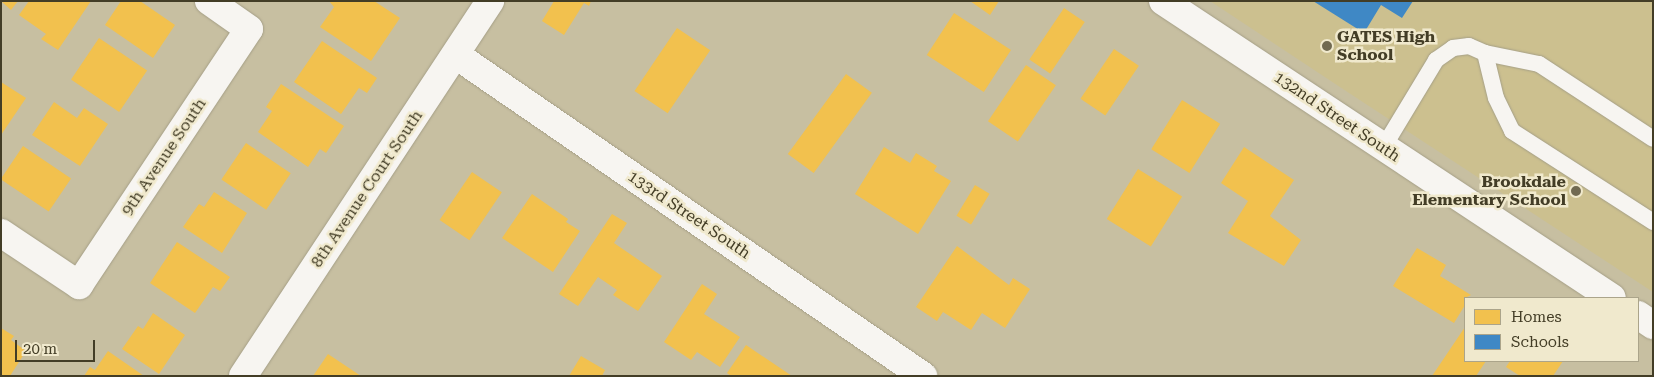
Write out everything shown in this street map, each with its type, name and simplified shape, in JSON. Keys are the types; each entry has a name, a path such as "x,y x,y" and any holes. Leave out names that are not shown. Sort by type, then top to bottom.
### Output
{"street":[{"name":"9th Avenue South","path":"1,233 79,285 249,29 209,1"},
{"name":"8th Avenue Court South","path":"243,376 490,1"},
{"name":"132nd Street South","path":"1176,5 1383,148 1610,297"},
{"name":"133rd Street South","path":"456,55 923,376"},
{"path":"1639,316 1653,324"}],"lane":[{"path":"1383,148 1436,60 1453,48 1468,46 1485,53 1539,64 1653,139"},
{"path":"1485,53 1496,98 1512,131 1653,222"}],"shaded area":[{"name":"Brookdale Elementary School","path":"1210,1 1653,1 1653,292 1346,91"}],"building: Homes":[{"path":"1,1 18,1 11,10"},
{"path":"29,1 91,1 58,50 41,39 46,34 19,15"},
{"path":"121,1 140,1 175,25 153,58 105,25"},
{"path":"329,1 374,1 400,18 371,61 320,27 334,7"},
{"path":"554,1 591,1 589,6 584,3 564,35 542,21"},
{"path":"970,1 999,1 990,15"},
{"path":"1064,8 1085,22 1050,73 1029,59"},
{"path":"954,13 1011,50 984,92 927,55"},
{"path":"677,28 710,50 668,113 635,91"},
{"path":"99,38 147,70 119,112 71,79"},
{"path":"322,41 377,78 367,93 359,88 341,114 294,82"},
{"path":"1114,49 1139,66 1105,116 1080,99"},
{"path":"1026,65 1056,85 1018,142 988,121"},
{"path":"846,74 872,93 814,173 788,154"},
{"path":"1,82 26,98 1,135"},
{"path":"281,84 344,126 326,153 320,149 308,167 258,132 272,111 266,107"},
{"path":"1182,100 1220,124 1189,173 1151,149"},
{"path":"54,102 77,118 84,108 108,124 80,166 32,135"},
{"path":"246,143 291,173 266,210 221,179"},
{"path":"23,146 71,178 49,212 1,179"},
{"path":"884,147 910,163 916,153 937,166 934,171 951,181 918,234 855,194"},
{"path":"1244,147 1294,180 1270,216 1301,240 1284,266 1228,233 1248,201 1221,183"},
{"path":"1138,169 1182,197 1151,247 1107,219"},
{"path":"472,172 502,192 469,240 440,220"},
{"path":"975,185 990,194 971,225 956,216"},
{"path":"214,192 247,213 222,253 183,227 199,204 204,207"},
{"path":"532,194 568,219 566,222 580,231 553,272 502,238"},
{"path":"612,214 627,223 614,243 662,276 638,311 613,295 617,290 598,277 578,306 559,294"},
{"path":"177,242 230,277 220,291 213,287 195,313 150,283"},
{"path":"957,246 1009,285 1013,278 1030,289 1005,328 982,313 971,330 943,312 937,321 916,307"},
{"path":"1417,248 1446,265 1440,276 1471,295 1464,297 1464,307 1454,323 1393,286"},
{"path":"702,284 717,294 704,314 740,337 720,367 697,352 691,360 664,342"},
{"path":"153,313 185,335 159,374 122,349 138,326 143,329"},
{"path":"1,328 14,336 11,340 26,351 10,376 1,376"},
{"path":"1464,328 1464,362 1485,362 1476,376 1432,376"},
{"path":"746,345 792,376 731,376 727,373"},
{"path":"108,351 144,376 84,376 90,367 95,370"},
{"path":"328,354 361,376 313,376"},
{"path":"581,356 605,370 602,376 569,376"},
{"path":"1509,362 1562,362 1553,376 1520,376 1506,367"}],"building: Schools":[{"path":"1313,1 1413,1 1402,18 1381,5 1364,33"}],"place":[{"name":"GATES High School","path":"1327,46"},
{"name":"Brookdale Elementary School","path":"1576,191"}]}
